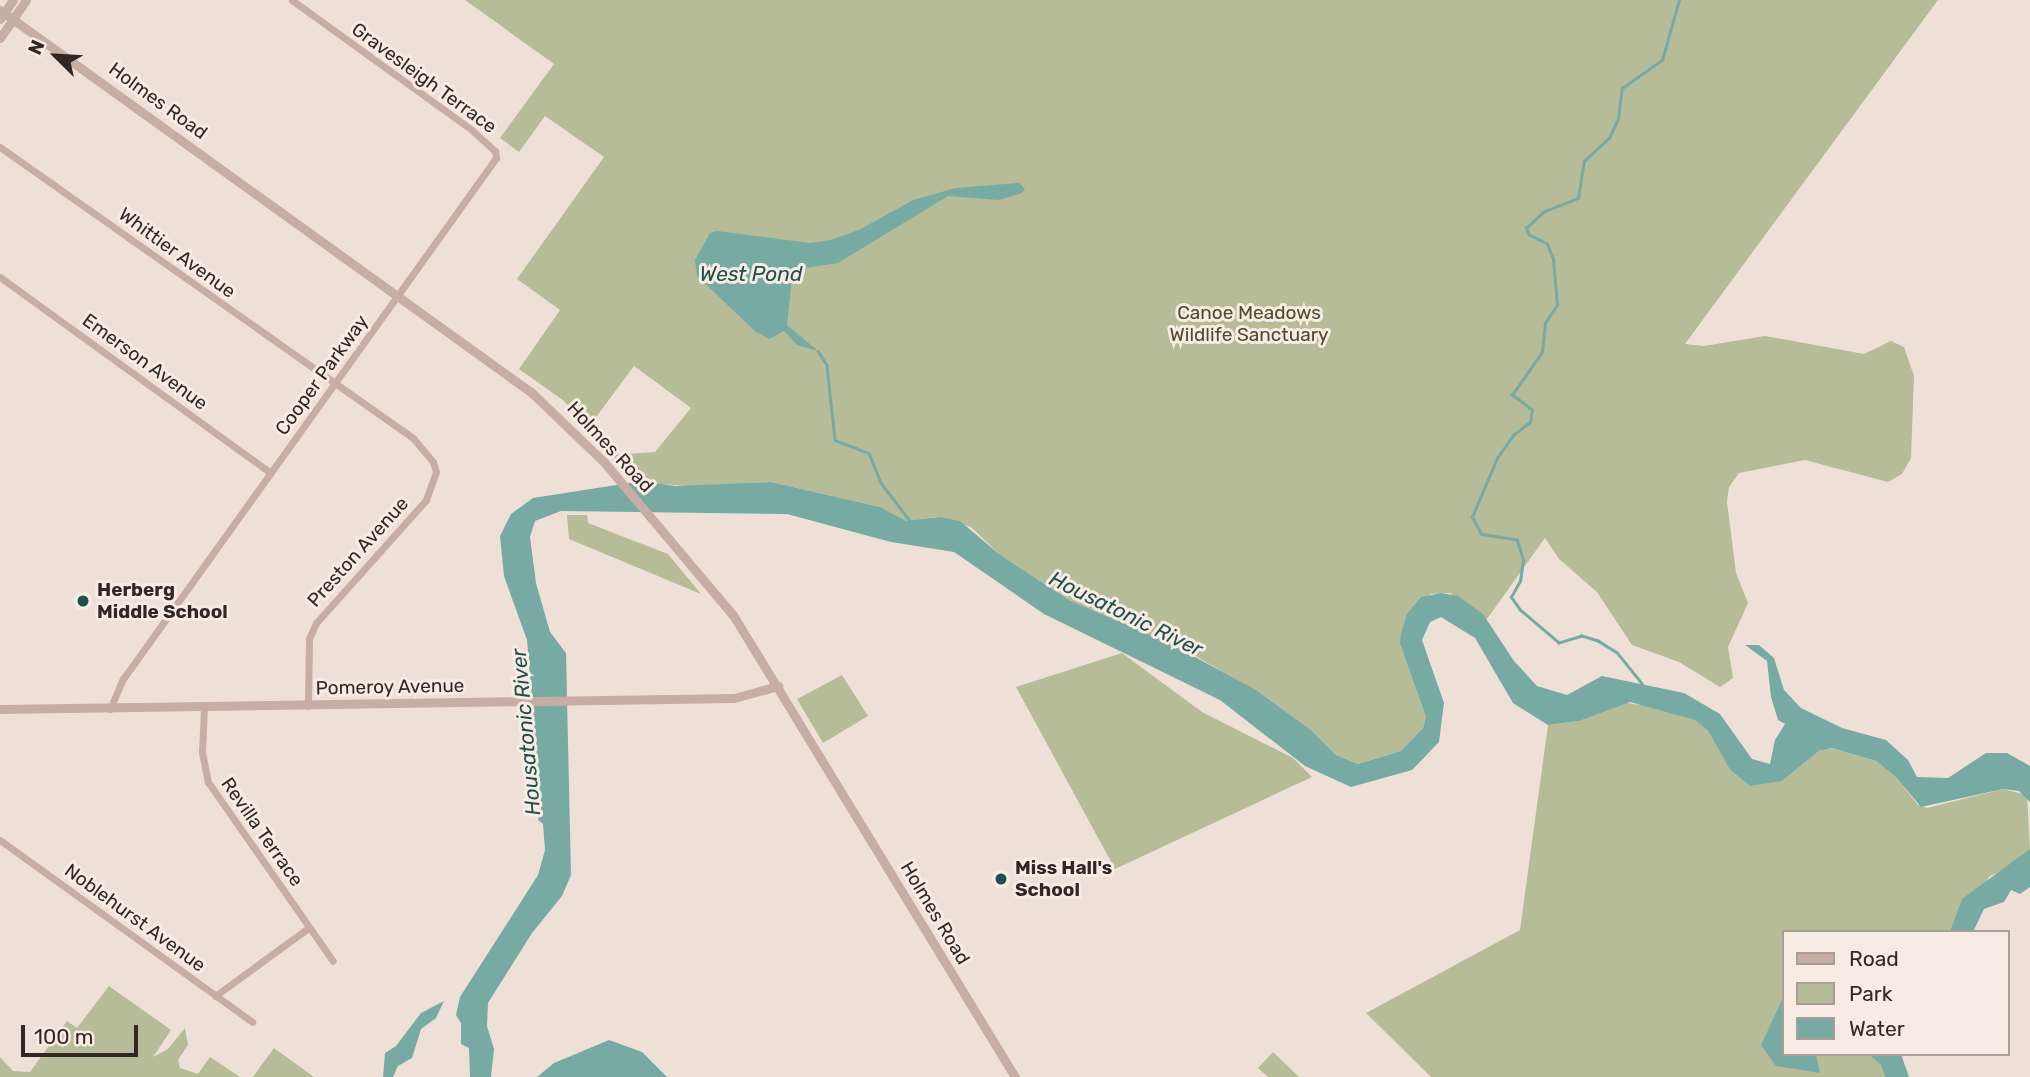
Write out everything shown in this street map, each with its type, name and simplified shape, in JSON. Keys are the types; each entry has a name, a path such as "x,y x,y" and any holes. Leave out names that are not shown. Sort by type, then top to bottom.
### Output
{"street":[{"path":"1,14 13,0"},
{"path":"0,38 26,0"},
{"name":"Gravesleigh Terrace","path":"292,0 495,151 493,165 398,297"},
{"name":"Holmes Road","path":"1,14 533,393 622,483 718,594 778,686 1015,1077"},
{"name":"Whittier Avenue","path":"0,147 335,385"},
{"name":"Emerson Avenue","path":"0,277 271,473"},
{"name":"Cooper Parkway","path":"110,709 118,687 398,297"},
{"name":"Preston Avenue","path":"308,706 309,639 316,623 426,500 436,472 433,462 413,438 335,385"},
{"name":"Pomeroy Avenue","path":"0,709 734,698 778,686"},
{"name":"Revilla Terrace","path":"204,708 205,775 307,929 332,961"},
{"name":"Noblehurst Avenue","path":"0,840 252,1022"},
{"path":"215,996 307,929"}],"green space":[{"name":"Canoe Meadows Wildlife Sanctuary","path":"465,0 1938,0 1685,344 1704,346 1765,336 1864,354 1891,341 1904,347 1914,376 1911,458 1902,474 1888,482 1805,460 1739,473 1729,487 1727,502 1736,573 1748,603 1728,647 1733,678 1720,687 1679,662 1632,645 1597,592 1559,559 1545,538 1487,619 1450,593 1430,594 1400,644 1426,717 1423,728 1401,751 1358,764 1336,755 1310,729 1269,699 1194,655 1069,600 999,554 971,527 936,517 906,522 880,507 771,482 688,486 636,482 612,455 655,452 691,408 634,366 588,428 564,401 519,369 560,310 517,279 604,157 545,116 519,152 500,138 554,64"},
{"path":"567,515 587,515 588,523 668,554 701,594 569,539"},
{"path":"1122,653 1202,712 1293,758 1312,777 1115,869 1016,687"},
{"path":"842,675 868,716 823,743 797,699"},
{"path":"1621,702 1660,708 1695,720 1708,731 1730,770 1750,786 1786,778 1819,751 1832,748 1876,761 1896,777 1918,805 1927,808 2003,789 2027,795 2030,849 2005,870 1990,876 1951,930 1782,930 1782,1056 1870,1056 1881,1065 1885,1077 1431,1077 1366,1013 1520,930 1548,725 1579,721"},
{"path":"109,986 171,1030 153,1057 168,1049 185,1028 188,1045 178,1060 180,1068 198,1074 210,1057 240,1077 0,1077 0,1057 13,1071 30,1072 67,1021 77,1028"},
{"path":"274,1048 314,1077 253,1077"},
{"path":"1273,1052 1299,1077 1268,1077 1258,1068"}],"water":[{"name":"West Pond","path":"1019,183 1025,189 1022,193 999,200 948,196 838,263 798,269 792,278 787,325 818,351 797,345 784,331 769,339 756,332 697,276 695,260 710,233 717,231 810,243 830,240 859,230 913,200 956,188"},
{"path":"642,481 675,486 771,482 880,507 906,521 939,517 960,521 999,554 1069,600 1171,644 1256,690 1310,729 1336,755 1358,764 1401,751 1423,728 1426,717 1400,644 1401,633 1407,614 1421,597 1441,593 1458,596 1483,614 1514,661 1537,686 1567,695 1602,676 1684,693 1720,714 1752,759 1770,764 1775,740 1785,724 1778,720 1771,697 1767,661 1745,645 1759,645 1774,658 1784,690 1801,708 1842,728 1886,740 1908,760 1917,777 1948,778 1986,753 2007,753 2030,766 2030,802 2019,791 2003,789 1921,807 1896,777 1876,761 1832,748 1819,751 1782,781 1750,786 1730,770 1708,731 1695,720 1630,702 1579,721 1548,725 1513,703 1475,638 1441,617 1430,622 1422,640 1444,703 1439,742 1412,770 1351,787 1305,766 1220,700 1044,614 954,552 891,542 787,514 561,511 535,521 530,537 536,583 550,632 566,653 571,875 562,896 532,933 488,1003 487,1026 494,1049 491,1077 470,1077 469,1048 461,1044 461,1023 456,1015 460,997 538,875 545,850 543,824 538,820 541,809 527,640 504,576 500,536 511,514 533,498"},
{"path":"2030,849 2030,887 2020,894 2011,890 2004,902 1984,909 1974,930 1951,930 1962,899"},
{"path":"1782,1000 1782,1056 1816,1056 1820,1073 1776,1066 1761,1045"},
{"path":"444,1001 436,1018 421,1029 412,1058 398,1066 393,1077 383,1077 385,1053 396,1046 421,1013"},
{"path":"609,1040 642,1052 667,1077 537,1077 554,1063"},
{"path":"1870,1056 1902,1056 1909,1077 1885,1077 1881,1065"}],"waterway":[{"path":"1642,684 1617,653 1598,641 1582,636 1559,643 1520,610 1511,597 1520,581 1523,560 1517,540 1481,534 1472,517 1497,458 1513,435 1530,422 1532,410 1512,395 1542,352 1545,323 1557,305 1553,259 1547,244 1529,235 1526,228 1543,212 1578,198 1584,161 1609,138 1618,119 1622,88 1662,60 1679,0"},
{"path":"818,351 827,365 835,440 869,453 881,483 911,522"}],"place":[{"name":"Herberg Middle School","path":"83,601"},
{"name":"Miss Hall's School","path":"1001,879"}],"water label":[{"name":"Housatonic River","path":"1126,614"},
{"name":"Housatonic River","path":"526,732"}]}
